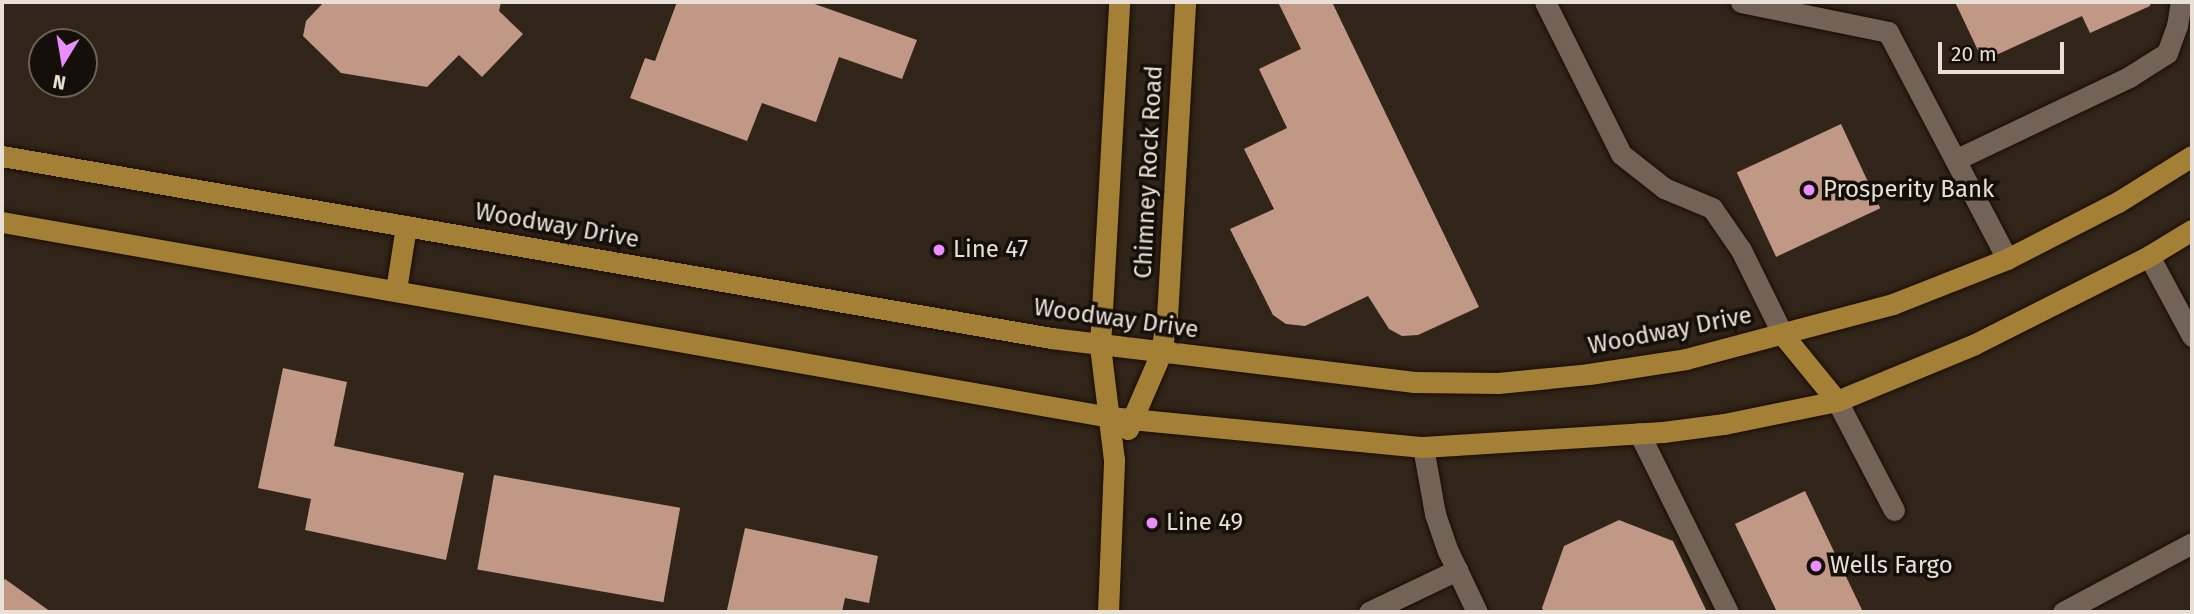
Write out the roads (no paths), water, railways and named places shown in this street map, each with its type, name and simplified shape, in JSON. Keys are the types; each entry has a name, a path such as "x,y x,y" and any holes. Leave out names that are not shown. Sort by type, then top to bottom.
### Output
{"main road":[{"name":"Chimney Rock Road","path":"1108,612 1114,460 1101,346 1118,2"},
{"name":"Chimney Rock Road","path":"1114,460 1160,353 1167,317 1185,2"},
{"name":"Woodway Drive","path":"2,156 1101,346 1414,382 1498,383 1589,374 1686,359 1893,304 2007,259 2118,202 2192,156"},
{"path":"2,222 1110,417 1423,447 1639,433 1724,424 1837,401 1975,344 2149,256 2192,230"},
{"path":"396,290 406,226"},
{"path":"1783,335 1837,401"}],"lane":[{"path":"1545,2 1621,154 1664,188 1712,208 1741,250 1783,335"},
{"path":"1741,2 1888,32 2007,259"},
{"path":"1955,160 2129,77 2167,53 2177,26 2181,2"},
{"path":"2149,256 2192,336"},
{"path":"1837,401 1894,510"},
{"path":"1639,433 1728,612"},
{"path":"1423,447 1435,514 1477,612"},
{"path":"2063,612 2192,543"},
{"path":"1370,612 1457,570"}],"place":[{"name":"Prosperity Bank","path":"1809,190"},
{"name":"Line 47","path":"939,250"},
{"name":"Line 49","path":"1152,523"},
{"name":"Wells Fargo","path":"1816,566"}]}
